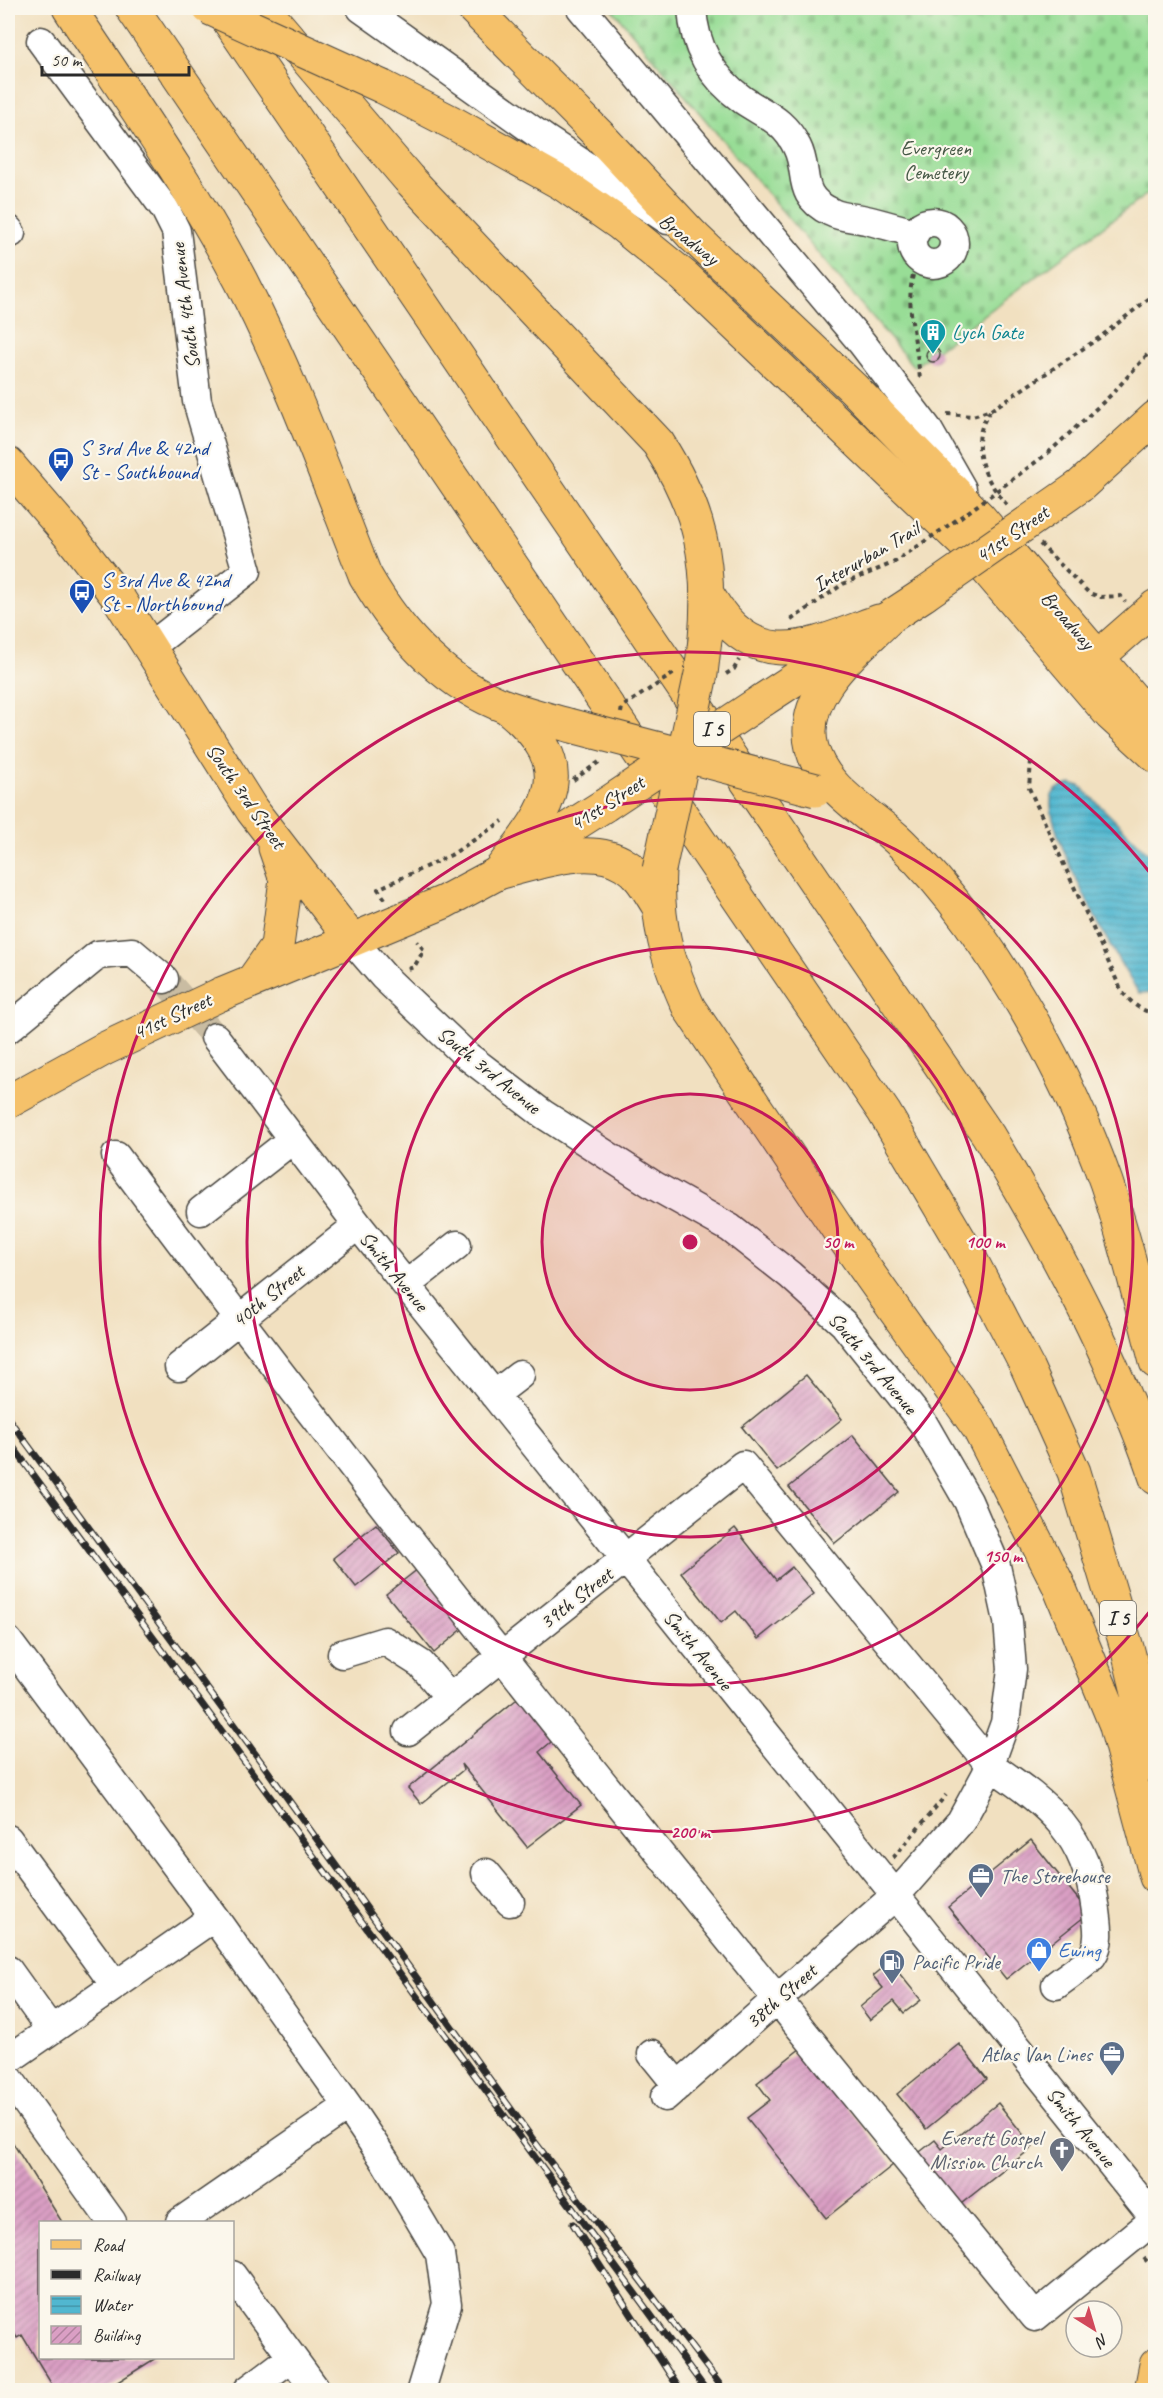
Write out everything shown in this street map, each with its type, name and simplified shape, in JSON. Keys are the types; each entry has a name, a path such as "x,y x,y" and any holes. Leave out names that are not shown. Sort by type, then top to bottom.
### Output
{"main road":[{"path":"69,8 189,190 240,279 281,363 365,575 382,605 402,631 439,668 464,685 507,707 568,725 683,753 851,802"},
{"name":"I 5","path":"132,8 878,1102 928,1184 1027,1367 1074,1472 1128,1651 1155,1766"},
{"path":"209,8 455,123 561,183 620,224 685,277 966,545 1110,714 1155,756"},
{"name":"I 5","path":"220,8 988,1135 1046,1232 1142,1438 1155,1478"},
{"path":"263,8 408,178 634,414 658,442 675,470 698,526 709,597 705,639 713,674 683,753 659,870 657,904 672,968 700,1027 844,1240 979,1429 1053,1574 1115,1723 1155,1877"},
{"path":"473,8 693,236"},
{"path":"493,8 597,134"},
{"name":"Broadway","path":"693,236 854,389 979,517 1099,656 1155,726"},
{"name":"41st Street","path":"8,1102 104,1049 221,994 444,902 498,873 925,594 1080,486 1155,417"},
{"path":"8,464 78,545 150,647"},
{"path":"709,597 722,619 747,640 761,646 784,649 809,645 889,618"},
{"path":"1099,656 1155,606"},
{"path":"889,618 820,692 810,724 812,747 818,762 851,802 899,842 941,886 1011,984 1044,1042 1105,1180 1123,1237 1155,1362"},
{"name":"South 3rd Street","path":"150,647 252,810 352,940"},
{"path":"498,873 541,817 548,800 551,780 546,751 537,734 507,707"},
{"path":"253,980 277,946 286,880 271,834"},
{"path":"498,873 545,861 602,856 624,864 638,875 657,904"},
{"path":"1151,2391 1155,2365"}],"street":[{"name":"Broadway","path":"361,8 545,139 693,236"},
{"name":"Broadway","path":"580,8 862,343 912,398 979,517"},
{"path":"692,8 693,24 708,66 744,100 767,112 781,124 798,148 804,183 814,200 831,213 917,246"},
{"name":"South 4th Avenue","path":"41,41 165,209 176,231 197,401 247,571 150,647"},
{"name":"South 3rd Avenue","path":"352,940 384,977 466,1055 543,1114 655,1186 730,1228 790,1275 844,1324 923,1423 968,1501 996,1566 1008,1621 1012,1669 1005,1723 990,1765 961,1821 896,1895"},
{"path":"8,1029 98,956 132,952 165,979"},
{"name":"Smith Avenue","path":"215,1037 358,1225 1155,2219"},
{"path":"201,1211 292,1139"},
{"path":"116,1156 238,1320 502,1656 1035,2317 1155,2219"},
{"name":"40th Street","path":"179,1367 358,1225"},
{"path":"406,1285 457,1245"},
{"path":"494,1395 520,1375"},
{"name":"39th Street","path":"408,1731 743,1465 990,1765"},
{"path":"8,1641 214,1917 348,2106 386,2161 440,2254 447,2304 421,2391"},
{"path":"342,1654 385,1641 421,1664 450,1698"},
{"path":"990,1765 1061,1820 1082,1856 1093,1891 1099,1935 1092,1956 1056,1985"},
{"path":"8,1839 115,1985"},
{"path":"486,1873 510,1902"},
{"name":"38th Street","path":"652,2054 671,2091 896,1895"},
{"path":"8,2060 214,1917"},
{"path":"8,1970 51,2030"},
{"path":"8,2076 111,2221"},
{"path":"188,2220 348,2106"},
{"path":"234,2278 316,2391"},
{"path":"248,2391 292,2357"}],"path":[{"path":"912,398 919,350 908,295 917,246"},
{"path":"944,414 973,416 991,410 1099,338 1155,293"},
{"name":"Interurban Trail","path":"786,624 843,584 893,563 1048,453 1111,395 1155,345"},
{"path":"573,780 607,757 622,708 680,669 713,674 734,669 747,640"},
{"path":"1031,761 1029,788 1122,992 1134,1005 1146,1013 1155,1013"}],"green space":[{"name":"Evergreen Cemetery","path":"611,8 1155,8 1155,188 914,367"}],"water":[{"path":"1071,784 1080,786 1155,860 1155,992 1139,993 1100,927 1071,869 1053,818 1051,800 1055,791"}],"building":[{"name":"Lych Gate","path":"930,348 936,348 940,355 936,362 930,362 926,358 926,352"},
{"path":"806,1375 842,1419 777,1471 742,1427"},
{"path":"853,1435 899,1492 835,1543 789,1487"},
{"path":"376,1524 399,1553 356,1587 333,1558"},
{"path":"735,1528 776,1580 792,1567 814,1594 758,1639 736,1611 721,1623 681,1572"},
{"path":"418,1569 465,1627 434,1653 386,1594"},
{"path":"522,1695 556,1738 539,1752 581,1805 527,1847 461,1764 463,1770 421,1804 408,1788"},
{"path":"1031,1840 1089,1913 1006,1979 948,1907"},
{"path":"890,1962 921,2000 904,2013 894,2001 870,2020 860,2007 883,1988 873,1976"},
{"path":"959,2044 987,2079 926,2129 897,2094"},
{"path":"801,2048 893,2165 826,2218 747,2118 770,2100 757,2083"},
{"path":"998,2103 1033,2147 957,2207 916,2155 935,2140 942,2149"},
{"path":"8,2135 61,2221 39,2221 39,2359 154,2359 105,2390 55,2390 22,2335 17,2338 8,2322"}],"tunnel":[{"path":"164,979 215,1037"}],"railway":[{"path":"8,1418 262,1763 532,2138 724,2390"},
{"path":"8,1440 706,2390"},
{"path":"573,2224 680,2390"}],"place":[{"name":"Lych Gate","path":"933,355"},
{"name":"S 3rd Ave & 42nd St - Southbound","path":"61,483"},
{"name":"S 3rd Ave & 42nd St - Northbound","path":"82,615"},
{"name":"The Storehouse","path":"981,1899"},
{"name":"Ewing","path":"1039,1973"},
{"name":"Pacific Pride","path":"892,1985"},
{"name":"Atlas Van Lines","path":"1112,2077"},
{"name":"Everett Gospel Mission Church","path":"1062,2173"}]}
